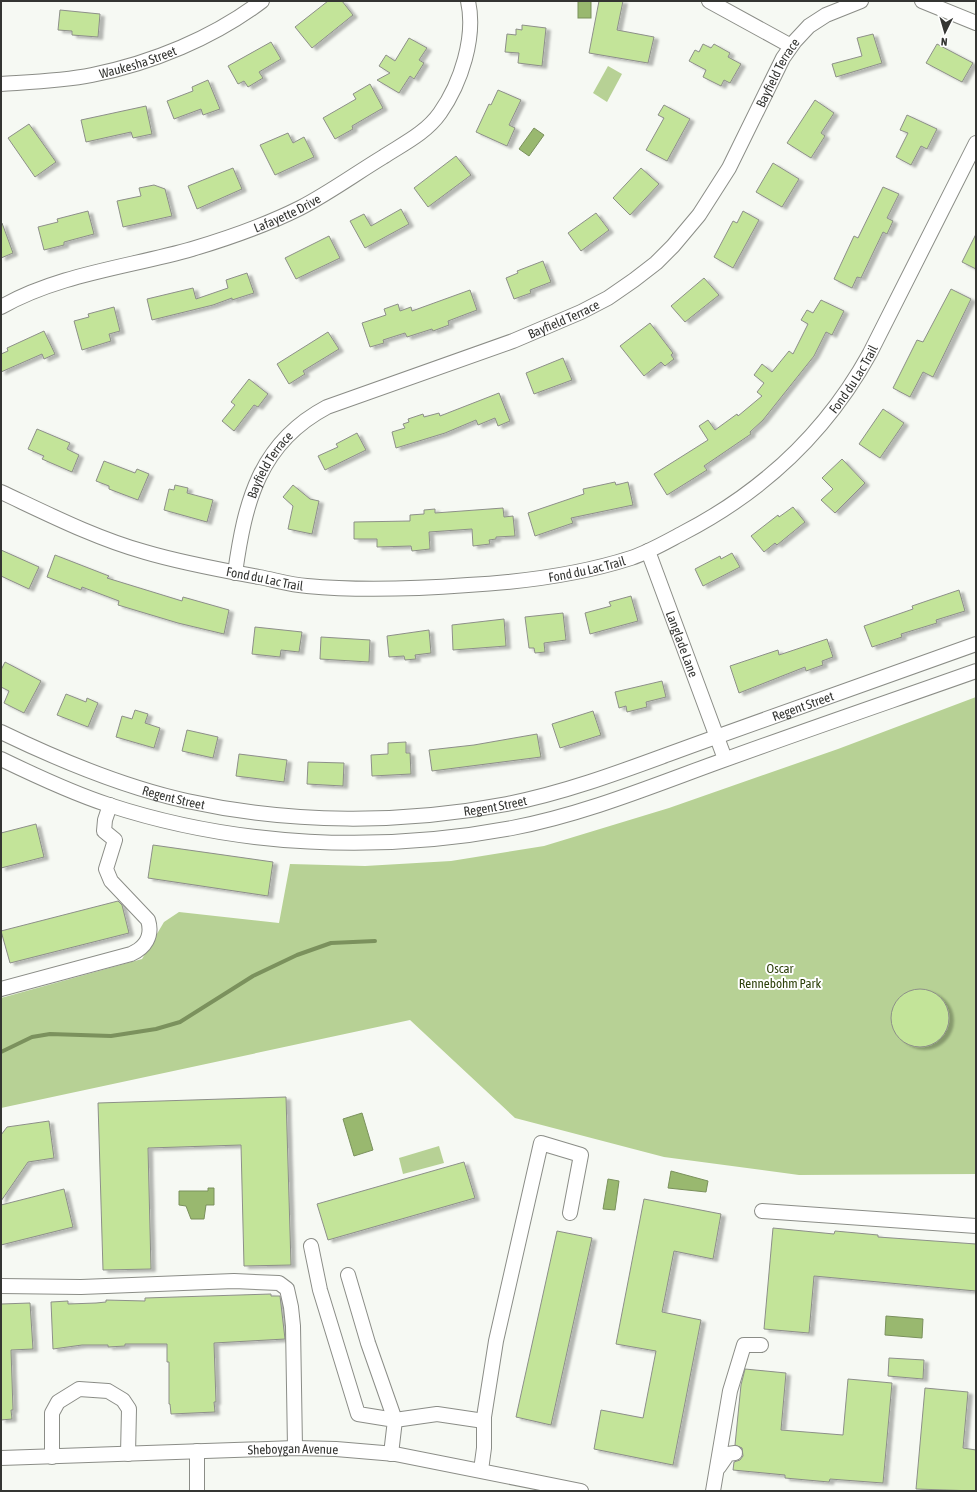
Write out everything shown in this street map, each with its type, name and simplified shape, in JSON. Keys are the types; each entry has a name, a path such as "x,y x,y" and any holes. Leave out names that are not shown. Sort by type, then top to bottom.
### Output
{"street":[{"name":"Waukesha Street","path":"1,84 65,79 92,75 129,66 214,33 262,1"},
{"name":"Lafayette Drive","path":"1,306 57,283 192,248 269,222 301,208 422,132 440,113 463,69 469,44 468,1"},
{"path":"709,1 791,46"},
{"name":"Bayfield Terrace","path":"235,573 239,547 254,487 276,447 295,428 314,414 351,397 413,378 513,341 581,312 608,298 656,263 699,216 729,168 783,58 791,46 809,26 844,7 861,1"},
{"path":"922,1 976,23"},
{"name":"Fond du Lac Trail","path":"1,492 79,529 143,552 235,573 306,586 372,589 424,588 536,579 596,567 631,558 648,551 708,520 740,499 783,466 821,427 858,375 976,143"},
{"name":"Langlade Lane","path":"648,551 725,759"},
{"name":"Regent Street","path":"1,732 50,756 131,786 187,801 239,811 278,815 348,818 424,816 509,804 582,784 976,644"},
{"name":"Regent Street","path":"1,759 38,777 110,805 195,827 235,834 312,842 382,844 478,833 545,821 599,805 976,671"},
{"path":"1,989 131,954 139,950 145,943 150,928 148,920 111,881 106,869 115,840 104,831 105,820 110,805"},
{"path":"480,1470 484,1448 484,1421 496,1341 541,1143 581,1155 570,1213"},
{"path":"762,1211 976,1226"},
{"path":"311,1246 320,1290 358,1414 395,1420 437,1414 484,1421"},
{"path":"348,1275 368,1343 395,1420 391,1454"},
{"path":"1,1286 81,1287 234,1281 279,1283 286,1289 291,1307 293,1326 295,1448"},
{"path":"713,1491 730,1391 744,1344 761,1345"},
{"path":"52,1457 52,1413 58,1402 79,1389 108,1391 123,1400 129,1409 128,1454"},
{"name":"Sheboygan Avenue","path":"1,1458 295,1448 336,1449 391,1454 480,1470 581,1491"},
{"path":"197,1451 197,1491"},
{"path":"716,1473 728,1454 734,1453"}],"green space":[{"path":"608,66 622,74 607,102 593,93"},
{"name":"Oscar Rennebohm Park","path":"976,697 976,1174 799,1175 664,1157 515,1118 410,1020 1,1108 1,998 142,959 164,922 179,912 279,923 290,864 365,866 451,861 544,846 669,808 838,749"},
{"path":"439,1146 444,1163 403,1174 399,1158"}],"shaded area":[{"path":"578,1 591,1 591,18 578,18"},
{"path":"534,128 544,135 529,156 519,149"},
{"path":"362,1113 373,1150 354,1156 343,1119"},
{"path":"671,1171 708,1181 706,1192 668,1188"},
{"path":"608,1179 619,1181 615,1210 603,1209"},
{"path":"208,1188 214,1188 214,1205 206,1205 204,1219 191,1219 186,1206 179,1205 179,1191 208,1191"},
{"path":"886,1316 923,1319 922,1338 885,1335"}],"building":[{"path":"328,1 342,1 353,15 312,48 295,27"},
{"path":"599,1 623,1 617,30 654,37 648,63 589,53"},
{"path":"60,10 100,14 98,37 72,35 72,31 58,30"},
{"path":"522,25 546,28 542,66 518,63 519,53 505,52 507,34 516,35 516,29 522,30"},
{"path":"873,34 882,63 836,77 832,64 862,56 857,38"},
{"path":"409,38 427,48 419,60 424,63 414,79 410,76 399,93 377,80 390,73 379,66 386,55 395,61"},
{"path":"271,42 281,59 259,72 263,78 248,87 244,81 238,84 228,66"},
{"path":"703,44 711,48 714,44 730,53 728,57 741,64 730,83 724,80 721,86 703,77 706,70 689,61 695,50 699,52"},
{"path":"937,44 973,63 962,82 926,63"},
{"path":"208,80 220,109 203,115 201,109 174,119 167,101 193,91 192,87"},
{"path":"370,84 383,108 352,126 353,129 335,139 323,118 356,99 353,94"},
{"path":"498,90 521,100 509,125 515,128 507,146 476,132 489,104 491,105"},
{"path":"815,100 834,113 821,133 825,136 811,158 787,143"},
{"path":"664,105 690,119 667,161 646,150 664,118 658,115"},
{"path":"146,106 152,134 133,138 131,132 86,142 81,120"},
{"path":"907,115 937,129 927,149 921,146 911,165 896,157 908,133 900,130"},
{"path":"29,124 56,162 35,177 8,138"},
{"path":"288,133 293,143 304,137 314,157 275,175 260,145"},
{"path":"456,156 471,175 428,207 414,188"},
{"path":"773,163 799,179 782,207 756,192"},
{"path":"233,168 242,189 197,209 188,186"},
{"path":"641,168 659,184 630,215 613,198"},
{"path":"154,185 165,189 172,216 123,227 117,201 141,196 139,188"},
{"path":"883,187 899,194 887,218 893,221 887,234 883,232 861,278 857,277 852,288 834,279 854,236 858,238"},
{"path":"401,209 409,224 365,248 350,221 364,214 371,226"},
{"path":"88,211 94,234 64,242 64,245 44,250 38,227 58,222 57,219"},
{"path":"743,211 759,220 733,268 714,257 733,221 737,223"},
{"path":"596,213 609,230 581,251 568,233"},
{"path":"2,223 13,253 1,258 1,224"},
{"path":"976,234 976,269 962,262"},
{"path":"329,236 340,258 296,279 285,258"},
{"path":"543,261 551,282 530,290 531,293 514,299 506,278 518,273 517,271"},
{"path":"247,273 254,293 152,320 147,299 193,288 196,299 228,288 226,280"},
{"path":"704,278 719,295 685,322 671,306"},
{"path":"951,289 971,299 933,377 923,372 910,397 893,388 917,340 923,342"},
{"path":"470,290 477,310 448,321 449,325 433,331 432,329 407,337 405,333 383,340 384,343 370,347 362,323 386,315 384,309 398,304 400,311 411,307 412,311"},
{"path":"821,300 844,311 832,335 826,332 814,356 763,420 750,432 751,434 704,466 707,470 667,495 654,474 708,440 699,426 708,420 715,430 737,414 738,416 762,396 757,392 764,383 754,375 762,364 772,372 789,351 793,354 808,324 801,320 807,310 813,313"},
{"path":"114,307 120,331 109,334 111,341 82,350 74,321 89,317 88,314"},
{"path":"650,323 673,353 671,355 674,359 665,366 661,362 644,376 620,346"},
{"path":"44,331 55,354 44,359 42,354 1,372 1,354 8,351 7,348"},
{"path":"328,332 339,349 303,371 305,374 289,384 277,364"},
{"path":"563,358 572,380 534,394 526,373"},
{"path":"249,379 268,394 258,407 254,405 234,431 222,421 235,405 231,402"},
{"path":"499,393 510,421 498,426 495,418 478,425 476,420 445,433 396,448 392,432 405,428 403,424 409,422 408,419 423,414 424,417 439,413 440,416"},
{"path":"883,409 904,423 880,458 859,444"},
{"path":"37,429 70,443 67,449 79,455 72,472 42,459 44,456 28,449"},
{"path":"357,433 366,450 325,470 318,456 338,447 336,444"},
{"path":"842,459 865,483 835,513 821,500 833,489 822,478"},
{"path":"104,461 135,473 137,469 149,474 138,500 109,489 109,486 96,481"},
{"path":"615,482 616,485 628,482 633,505 571,518 573,523 535,536 528,513 584,494 583,489"},
{"path":"175,485 188,488 187,493 213,500 207,522 164,510 169,489 174,490"},
{"path":"293,485 310,499 319,501 312,534 288,529 293,506 283,497"},
{"path":"793,507 805,522 777,545 775,543 764,552 751,536 778,515 779,517"},
{"path":"503,508 504,517 513,516 515,536 496,537 496,539 489,540 490,544 473,546 472,529 429,532 430,549 412,551 411,546 377,547 377,539 354,539 354,522 410,521 410,515 424,514 424,510 435,509 435,513"},
{"path":"1,550 39,567 29,589 1,576"},
{"path":"732,553 740,567 703,586 695,569 720,556 721,559"},
{"path":"55,555 109,576 107,578 182,601 183,597 229,610 224,634 178,623 118,605 119,601 82,587 81,590 47,577"},
{"path":"959,590 965,611 936,620 937,623 901,634 902,637 872,647 864,626 913,609 912,606"},
{"path":"631,596 638,621 590,634 585,613 611,606 609,602"},
{"path":"563,613 566,640 544,643 545,652 535,653 534,648 529,648 525,617"},
{"path":"504,619 506,646 453,650 452,625"},
{"path":"255,627 302,632 299,652 281,650 280,657 252,654"},
{"path":"429,630 431,653 415,655 416,659 405,660 404,656 389,657 387,636"},
{"path":"321,637 370,640 369,662 320,659"},
{"path":"827,639 833,657 822,661 823,665 806,671 805,667 739,693 730,666 778,650 779,655"},
{"path":"5,662 41,681 24,713 4,703 9,691 1,687 1,670"},
{"path":"662,681 666,697 646,702 647,707 627,712 626,706 619,708 615,692"},
{"path":"66,694 86,702 87,698 98,703 88,727 57,715"},
{"path":"135,710 148,714 145,723 160,728 154,748 116,737 122,716 132,719"},
{"path":"593,711 601,735 560,748 552,724"},
{"path":"187,730 218,737 213,758 182,751"},
{"path":"537,734 541,757 432,771 429,750 474,745"},
{"path":"406,742 406,753 410,753 411,774 372,776 371,755 388,754 388,743"},
{"path":"239,754 287,760 284,782 236,776"},
{"path":"308,762 344,763 343,786 307,784"},
{"path":"36,824 44,857 1,868 1,833"},
{"path":"153,845 273,862 268,896 148,878"},
{"path":"118,901 122,905 129,933 10,963 1,931"},
{"path":"920,989 936,994 944,1002 949,1018 944,1034 936,1042 920,1047 904,1042 896,1034 891,1018 896,1002 904,994"},
{"path":"286,1097 291,1265 244,1266 241,1145 148,1148 151,1269 103,1270 98,1103"},
{"path":"49,1121 54,1158 28,1162 1,1201 1,1135 7,1127"},
{"path":"464,1162 475,1198 328,1240 317,1204"},
{"path":"64,1189 73,1227 1,1245 1,1205"},
{"path":"644,1199 721,1214 713,1259 674,1251 662,1312 701,1320 673,1465 594,1449 601,1410 643,1418 656,1351 616,1344"},
{"path":"773,1228 834,1234 835,1231 878,1235 878,1237 976,1244 976,1291 814,1276 809,1333 764,1329"},
{"path":"557,1231 592,1238 551,1425 516,1417"},
{"path":"271,1294 271,1296 280,1296 285,1339 214,1343 215,1412 171,1414 169,1404 169,1362 167,1362 167,1344 125,1344 125,1346 108,1347 108,1345 82,1345 53,1349 51,1302 68,1301 68,1304 96,1303 106,1302 106,1300 145,1301 145,1298"},
{"path":"30,1303 33,1349 11,1350 12,1419 1,1420 1,1304"},
{"path":"889,1358 924,1360 923,1379 888,1376"},
{"path":"745,1369 786,1373 781,1430 843,1435 848,1379 892,1383 883,1483 830,1479 829,1482 785,1478 785,1475 733,1470 734,1462 740,1460 743,1456 742,1448 735,1445 741,1385"},
{"path":"925,1388 968,1392 963,1448 976,1450 976,1491 916,1489"}],"waterway":[{"path":"1,1052 32,1037 50,1034 111,1036 156,1029 180,1022 253,976 297,955 331,943 375,941"}]}
